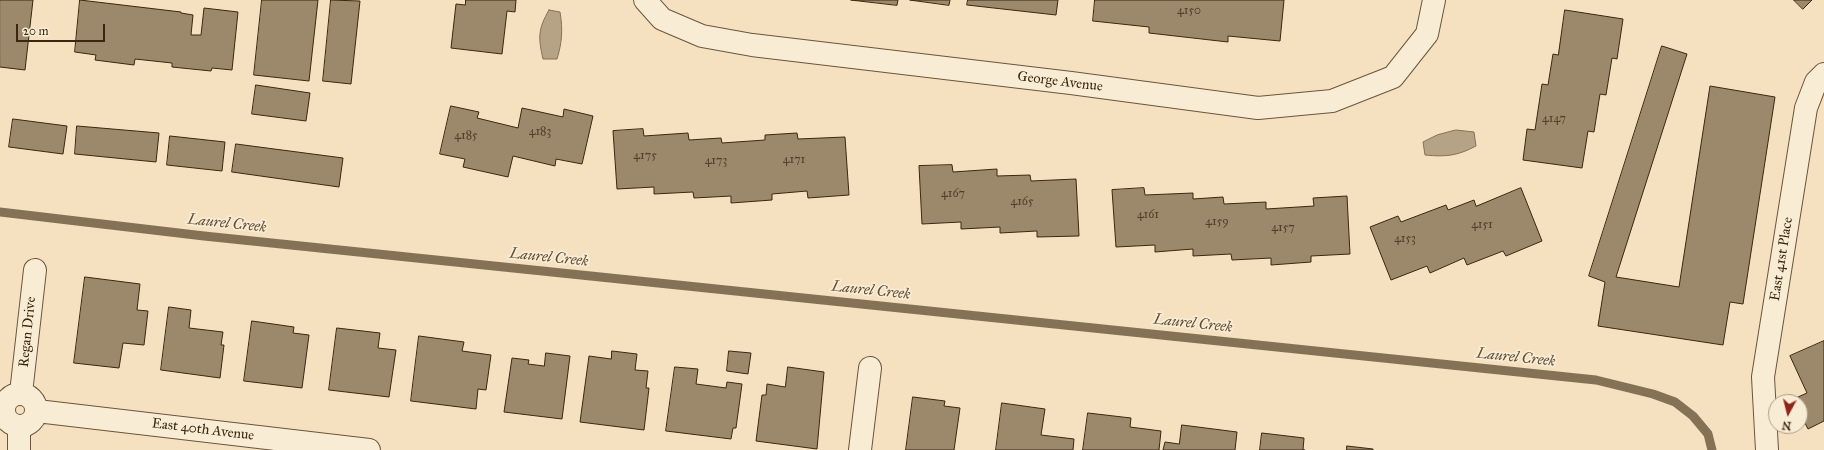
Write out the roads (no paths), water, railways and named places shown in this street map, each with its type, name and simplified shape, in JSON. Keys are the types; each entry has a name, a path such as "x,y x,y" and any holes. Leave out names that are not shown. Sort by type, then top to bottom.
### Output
{"street":[{"name":"George Avenue","path":"645,0 662,18 702,36 752,45 1071,83 1258,108 1332,101 1393,77 1427,34 1434,0"},
{"name":"East 41st Place","path":"1767,450 1763,377 1806,108 1816,82 1824,74"},
{"name":"Regan Drive","path":"21,393 35,270"},
{"path":"860,450 870,368"},
{"path":"21,393 32,398 37,411 34,419 30,423 19,426 9,422 2,407 8,398 21,393"},
{"name":"East 40th Avenue","path":"37,411 368,450"},
{"path":"19,426 19,450"}],"waterway":[{"name":"Laurel Creek","path":"0,212 204,236 1596,380 1653,394 1675,402 1693,416 1708,434 1712,450"}]}
